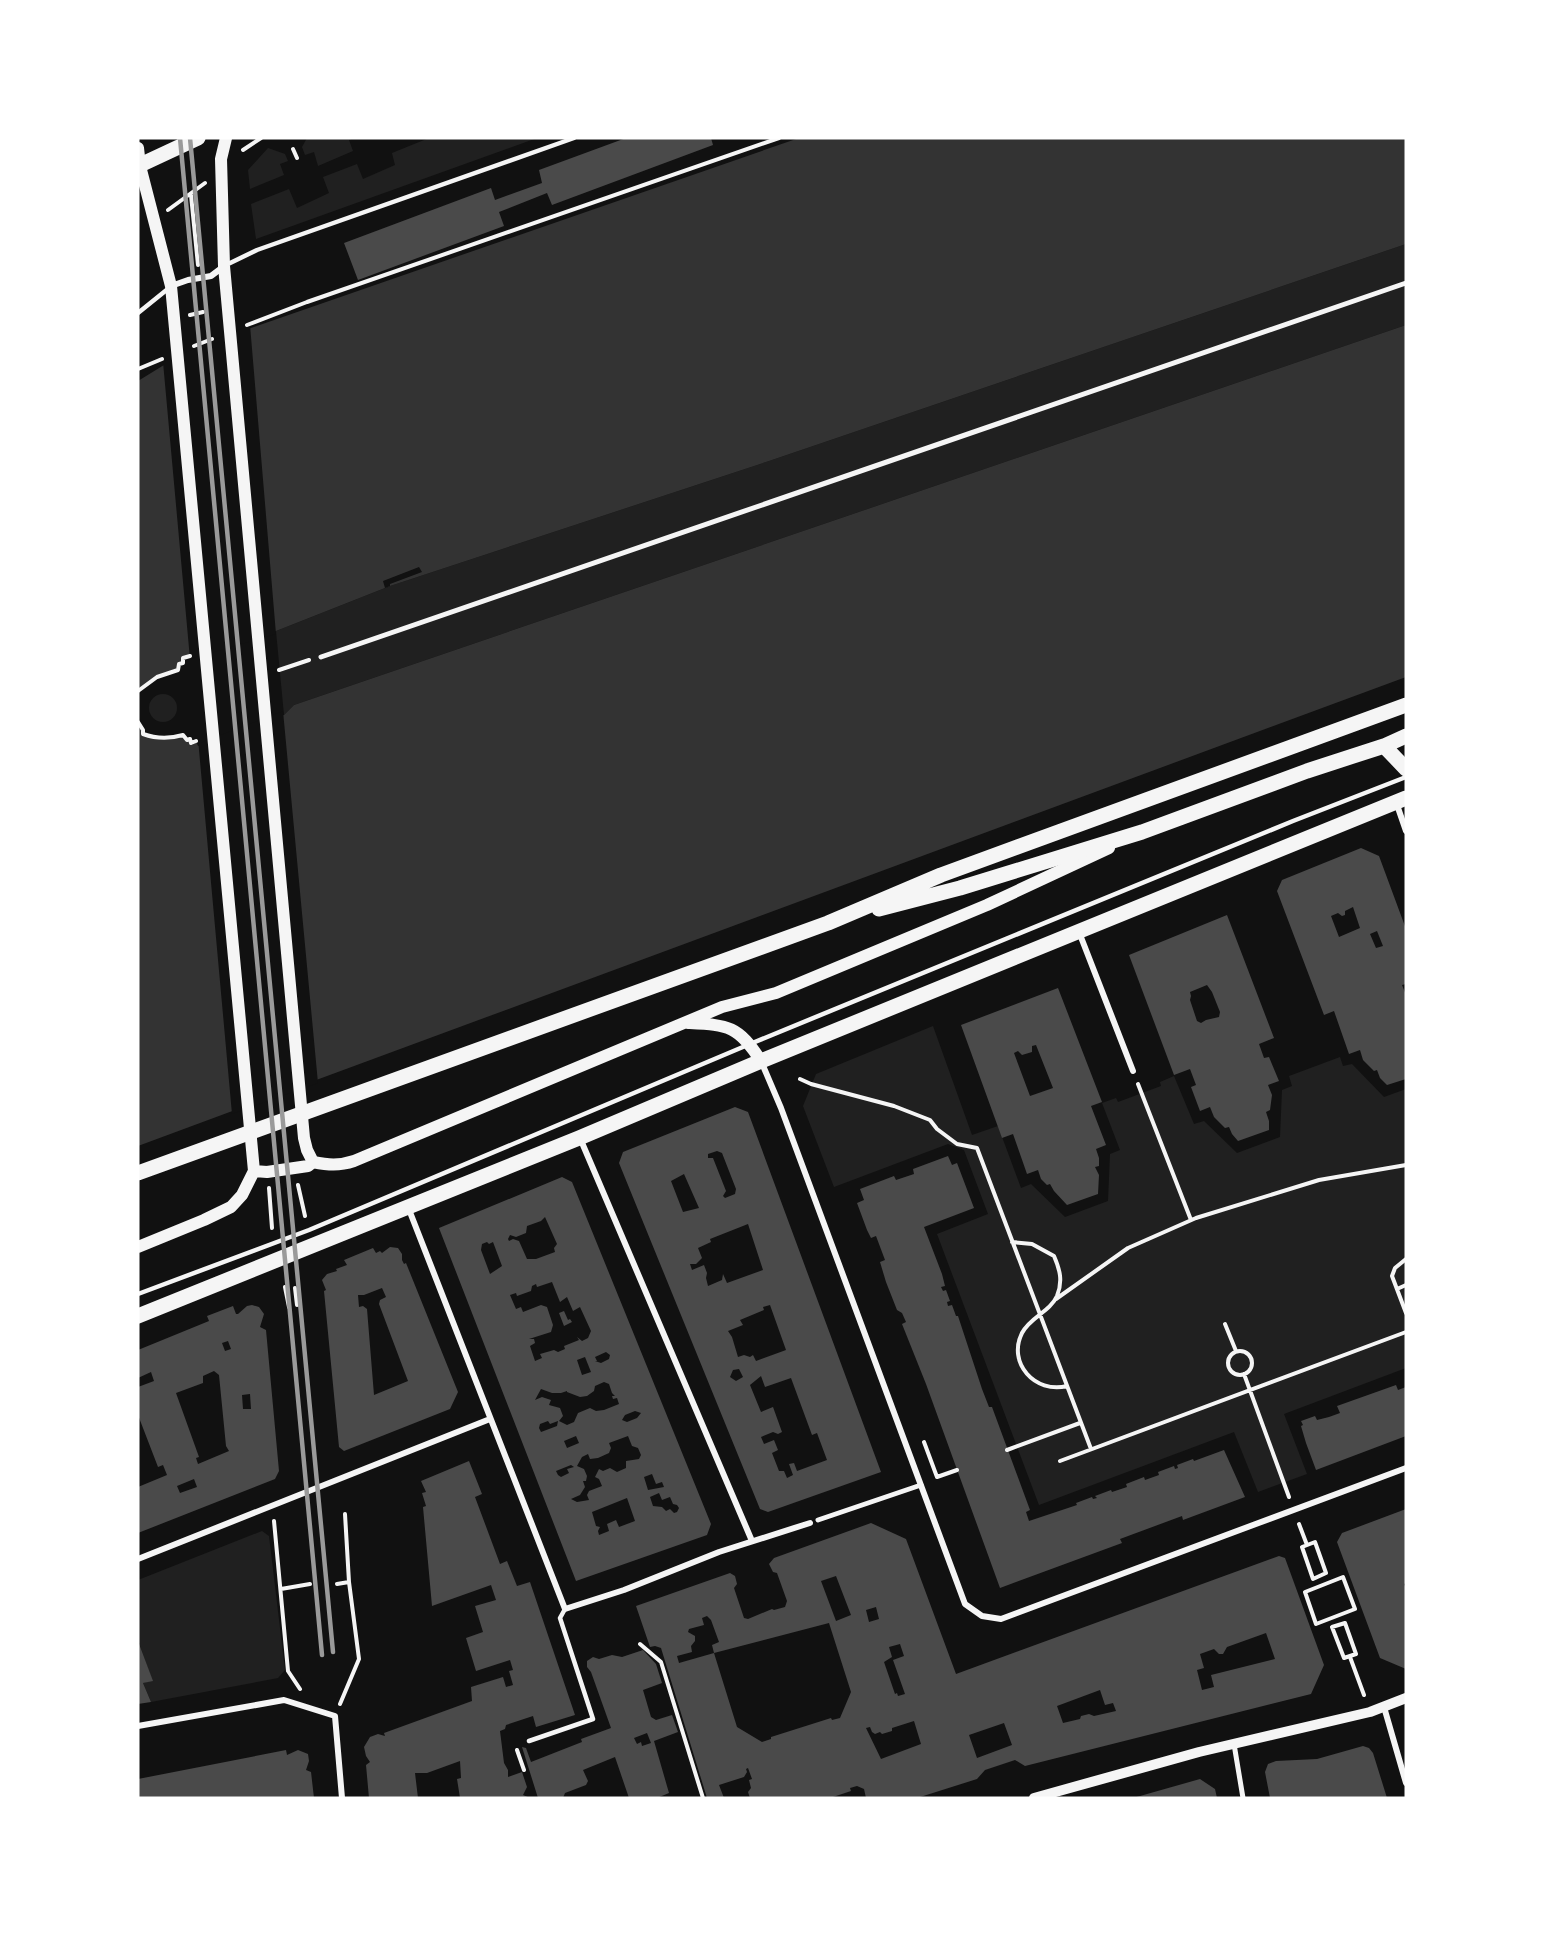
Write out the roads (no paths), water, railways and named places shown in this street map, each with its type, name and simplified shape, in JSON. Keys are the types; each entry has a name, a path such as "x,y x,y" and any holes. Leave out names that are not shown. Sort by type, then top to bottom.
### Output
{"main road":[{"path":"139,166 198,138"},
{"path":"226,138 221,159 224,266 304,1138 313,1162"},
{"path":"138,148 139,166 171,286 254,1171 242,1195 231,1207 138,1247"},
{"path":"138,1173 828,923 941,875 1406,705"},
{"path":"828,923 960,888 1142,832 1329,763 1384,746 1406,736"},
{"path":"1384,746 1406,769"},
{"path":"138,1316 579,1138 761,1061 1401,800"},
{"path":"254,1171 267,1172 308,1166 313,1162 334,1165 354,1161 687,1023 722,1006 776,993 941,925 1142,832"},
{"path":"687,1023 724,1025 738,1033 750,1044 761,1061"}],"street":[{"path":"171,286 211,276 224,266"},
{"path":"321,657 1406,284"},
{"path":"1401,800 1406,831"},
{"path":"1079,932 1133,1071"},
{"path":"761,1061 781,1108 965,1604 982,1616 1001,1618 1406,1468"},
{"path":"579,1138 752,1541"},
{"path":"408,1206 565,1609 624,1590 719,1552 810,1523"},
{"path":"138,1559 490,1419"},
{"path":"818,1520 921,1485"},
{"path":"1034,1798 1199,1752 1370,1712 1406,1698"},
{"path":"138,1726 284,1700 335,1716 342,1798"},
{"path":"1384,1707 1406,1783"},
{"path":"1234,1744 1243,1798"}],"lane":[{"path":"224,266 257,250 574,138"},
{"path":"138,313 171,286"},
{"path":"138,1294 309,1230 750,1044 1293,821 1406,777"},
{"path":"529,1741 593,1719 560,1618 565,1609"}],"railway":[{"path":"180,138 322,1655"},
{"path":"190,138 333,1652"}]}
